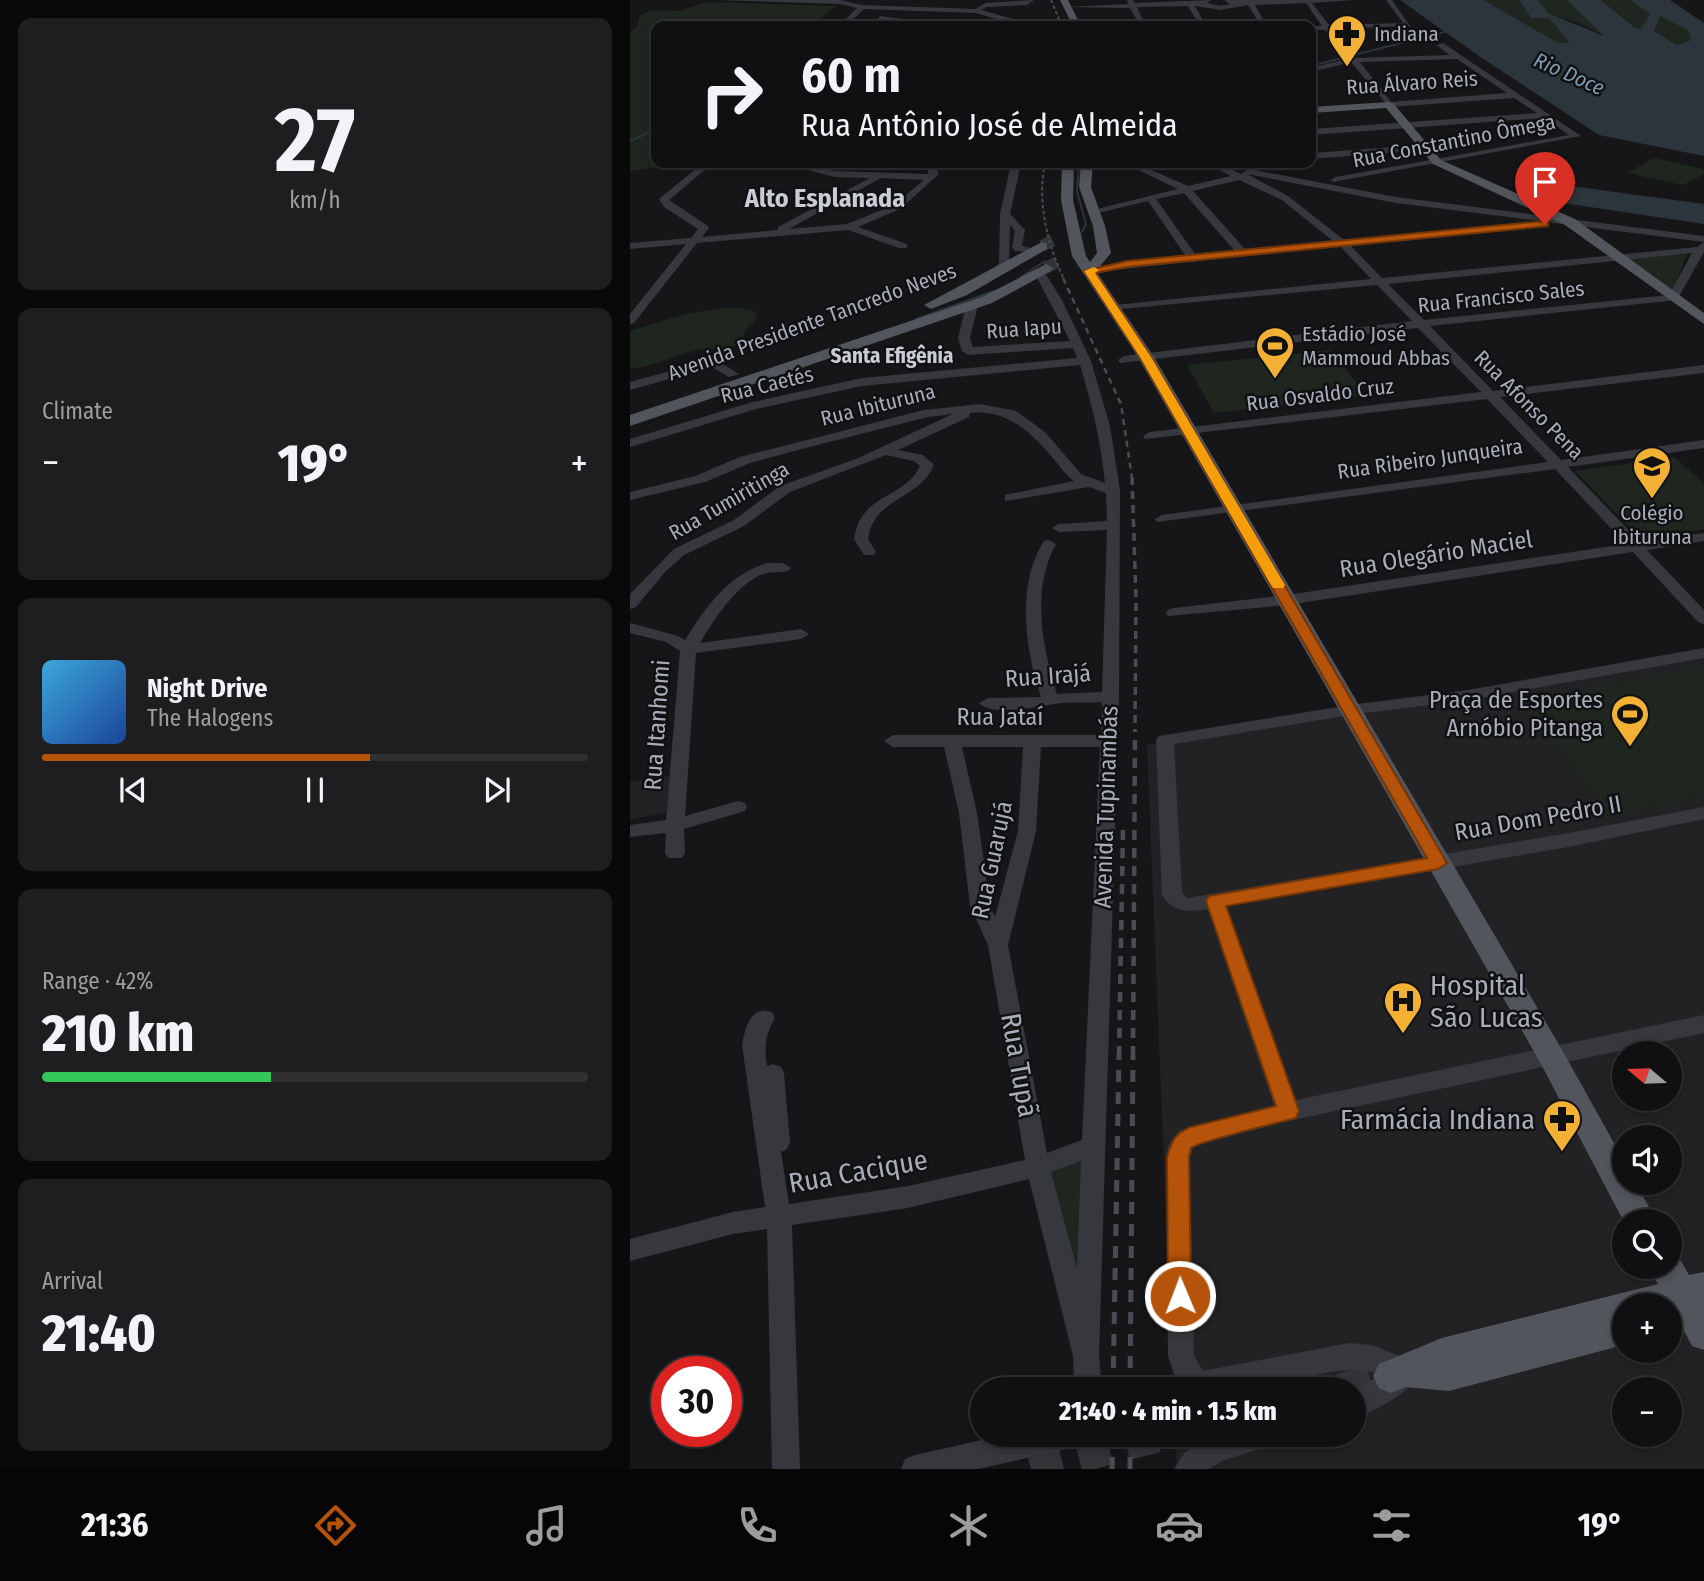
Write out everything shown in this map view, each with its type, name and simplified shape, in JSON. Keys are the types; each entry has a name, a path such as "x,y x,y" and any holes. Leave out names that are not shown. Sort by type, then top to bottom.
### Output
{"main road":[{"path":"1067,3 1075,21"},
{"path":"1389,105 1437,162 1564,219 1673,298 1696,310 1704,320"},
{"name":"Rua Álvaro Reis","path":"1316,109 1389,105"},
{"path":"1070,168 1076,187 1094,211 1099,257 1115,308 1146,357 1551,1056 1634,1209"},
{"path":"1085,168 1076,187 1066,232 1077,251 1099,257"},
{"name":"Avenida Presidente Tancredo Neves","path":"630,421 936,303 1039,248"},
{"path":"1061,260 1077,251 1099,257"},
{"name":"Avenida Presidente Tancredo Neves","path":"630,409 740,379 972,305 1004,293 1043,270"},
{"path":"1398,1374 1442,1355 1612,1310"},
{"path":"1398,1374 1450,1374 1612,1332"}],"street":[{"path":"718,0 839,1 862,8 976,11 1013,21"},
{"path":"1200,4 1210,0"},
{"path":"1227,0 1237,3 1350,0 1359,10"},
{"path":"1310,0 1389,105"},
{"path":"1316,28 1408,24 1389,0"},
{"path":"973,2 985,5 1029,1"},
{"path":"1250,1 1262,21"},
{"path":"1189,2 1200,21"},
{"path":"1067,3 1189,2 1221,8 1232,7 1237,3"},
{"path":"1131,3 1140,21"},
{"path":"976,11 985,5"},
{"path":"848,21 862,8"},
{"path":"852,17 901,19 900,21"},
{"path":"1366,18 1374,26"},
{"path":"1440,45 1547,115"},
{"path":"1332,55 1352,58 1460,57"},
{"path":"1316,68 1352,58"},
{"name":"Rua Álvaro Reis","path":"1389,105 1516,95"},
{"path":"1316,132 1547,115"},
{"name":"Rua Constantino Ômega","path":"1336,180 1577,136 1547,115"},
{"path":"1316,156 1423,148"},
{"path":"697,168 664,202 724,238"},
{"path":"806,168 828,173 932,177"},
{"path":"630,246 849,227 902,204 932,177 934,174 931,168"},
{"path":"998,271 1004,263 1005,215 1015,168"},
{"path":"1139,168 1185,189 1243,254"},
{"name":"Rua Afonso Pena","path":"1224,168 1284,198 1342,243 1704,619"},
{"path":"1254,168 1396,200 1564,219 1703,243"},
{"path":"1094,211 1242,176 1254,168 1397,192 1559,209 1703,243"},
{"path":"775,233 880,176"},
{"path":"1150,197 1193,259"},
{"path":"1005,215 1020,230 1019,249 1039,248"},
{"path":"1099,257 1127,264 1193,259 1564,219"},
{"path":"849,227 903,246"},
{"path":"630,321 704,228"},
{"path":"1115,308 1620,257 1703,243"},
{"path":"1673,298 1703,243"},
{"name":"Avenida Tupinambás","path":"1043,270 1084,361 1103,423 1113,491 1109,657 1111,696 1086,1356"},
{"name":"Rua Francisco Sales","path":"1124,360 1419,324 1673,298"},
{"name":"Rua Iapu","path":"972,305 964,338 967,349 975,352 1077,344"},
{"name":"Rua Caetés","path":"630,443 753,405 862,382 1084,361"},
{"path":"630,386 714,363 740,379"},
{"name":"Rua Osvaldo Cruz","path":"1150,436 1487,393 1704,369"},
{"name":"Rua Ibituruna","path":"630,496 700,479 745,460 928,413 980,408 1004,411 1031,427 1048,443 1069,471 1086,483 1113,491"},
{"name":"Rua Tumiritinga","path":"630,604 660,569 689,546 739,523 785,489 885,451 980,408"},
{"name":"Rua Ribeiro Junqueira","path":"1162,519 1704,444"},
{"path":"869,552 861,539 865,520 876,508 921,477 927,465 918,458 885,451"},
{"path":"1010,498 1086,483"},
{"path":"1059,528 1114,525"},
{"name":"Rua Olegário Maciel","path":"1174,613 1287,600 1704,537"},
{"path":"1049,544 1040,561 1031,596 1044,680 1051,700"},
{"name":"Rua Itanhomi","path":"675,853 688,649 702,625 732,588 765,568 783,568"},
{"path":"630,628 672,639 688,649 801,634"},
{"path":"1350,710 1468,695 1704,653"},
{"name":"Rua Irajá","path":"988,703 1034,704 1051,700 1111,696"},
{"name":"Rua Dom Pedro II","path":"1350,710 1165,740 1172,895 1182,904 1215,901 1704,813"},
{"name":"Rua Jataí","path":"893,741 1108,741"},
{"name":"Rua Tupã","path":"952,742 968,813 980,906 998,945 1038,1167 1086,1356 1087,1377"},
{"name":"Rua Guarujá","path":"998,945 1027,831 1032,743"},
{"path":"630,831 675,825 738,807"},
{"path":"1215,901 1288,1111"},
{"path":"764,1018 756,1028 753,1045 777,1208 786,1469"},
{"path":"1366,1399 1379,1393 1398,1374 1372,1358 1349,1356 1209,1385 1192,1381 1184,1369 1181,1356 1178,1157 1181,1144 1187,1138 1288,1111 1704,1024"},
{"path":"773,1073 773,1098 782,1178 777,1208"},
{"name":"Rua Cacique","path":"630,1250 733,1223 777,1208 908,1197 1038,1167 1095,1145"},
{"path":"915,1469 1013,1447"},
{"path":"1198,1461 1232,1447"}],"shaded area":[{"path":"1484,0 1519,0 1531,18 1549,18 1572,43 1558,43"},
{"path":"1538,0 1567,0 1607,37 1581,24 1548,13"},
{"path":"1601,0 1630,0 1650,14 1642,29 1634,27"},
{"path":"707,2 836,6 818,21 651,21 651,168 655,168 630,171 630,32 637,27 640,15 652,10 679,11"},
{"path":"1660,16 1689,31 1691,40 1677,45 1653,30"},
{"path":"1653,158 1704,169 1704,174 1683,185 1628,173"},
{"path":"1688,252 1672,292 1629,259"},
{"path":"736,307 754,311 757,318 745,330 743,344 685,353 648,366 630,369 630,331 689,313"},
{"name":"Estádio José Mammoud Abbas","path":"1331,350 1366,395 1214,413 1187,365"},
{"name":"Colégio Ibituruna","path":"1675,457 1704,484 1704,529 1641,539 1575,471"},
{"path":"1704,654 1704,1469 1177,1469 1176,1447 1366,1447 1366,1377 1173,1377 1147,745"},
{"name":"Praça de Esportes Arnóbio Pitanga","path":"1704,666 1704,796 1608,816 1519,700"},
{"path":"670,776 666,813 630,819 630,782"},
{"path":"1090,1159 1083,1327 1044,1171"}],"water":[{"name":"Rio Doce","path":"1400,0 1484,0 1558,43 1570,43 1549,18 1531,18 1519,0 1538,0 1548,13 1604,36 1567,0 1601,0 1634,27 1641,29 1650,14 1630,0 1670,0 1704,23 1704,156 1599,135","holes":["1660,16 1689,31 1691,40 1677,45 1654,31"]},
{"path":"1570,186 1704,204 1704,224 1536,199 1535,193"}],"waterway":[{"path":"1316,65 1448,31"},
{"path":"630,141 651,131"},
{"path":"1079,168 1077,191 1086,224 1082,232"},
{"path":"1021,277 1045,261"},
{"path":"917,319 995,291"}],"tunnel":[{"path":"1042,246 1054,240"},
{"path":"1046,268 1061,260"},
{"path":"1366,1383 1391,1376"},
{"path":"1031,1469 1116,1447"}],"railway":[{"path":"1051,0 1060,21"},
{"path":"1044,168 1042,193 1045,222 1064,279"},
{"path":"1063,278 1121,404 1132,478"},
{"path":"1132,477 1136,599 1135,732"},
{"path":"1133,1056 1135,731"},
{"path":"1119,1056 1123,830"},
{"path":"1113,1377 1119,1055"},
{"path":"1130,1377 1133,1055"},
{"path":"1112,1469 1113,1447"},
{"path":"1130,1447 1130,1469"}],"slow traffic":[{"path":"1094,270 1089,271 1146,357 1278,585"}],"place":[{"name":"Indiana","path":"1347,68"},
{"name":"Estádio José Mammoud Abbas","path":"1275,380"},
{"name":"Colégio Ibituruna","path":"1652,500"},
{"name":"Praça de Esportes Arnóbio Pitanga","path":"1630,748"},
{"name":"Hospital São Lucas","path":"1403,1035"},
{"name":"Farmácia Indiana","path":"1562,1153"}],"district":[{"name":"Alto Esplanada","path":"825,198"},
{"name":"Santa Efigênia","path":"892,356"}],"route":[{"path":"1180,1296 1178,1157 1181,1144 1199,1133 1219,1131 1288,1111 1215,901 1438,863 1146,357 1089,271 1127,264 1545,224"}]}
